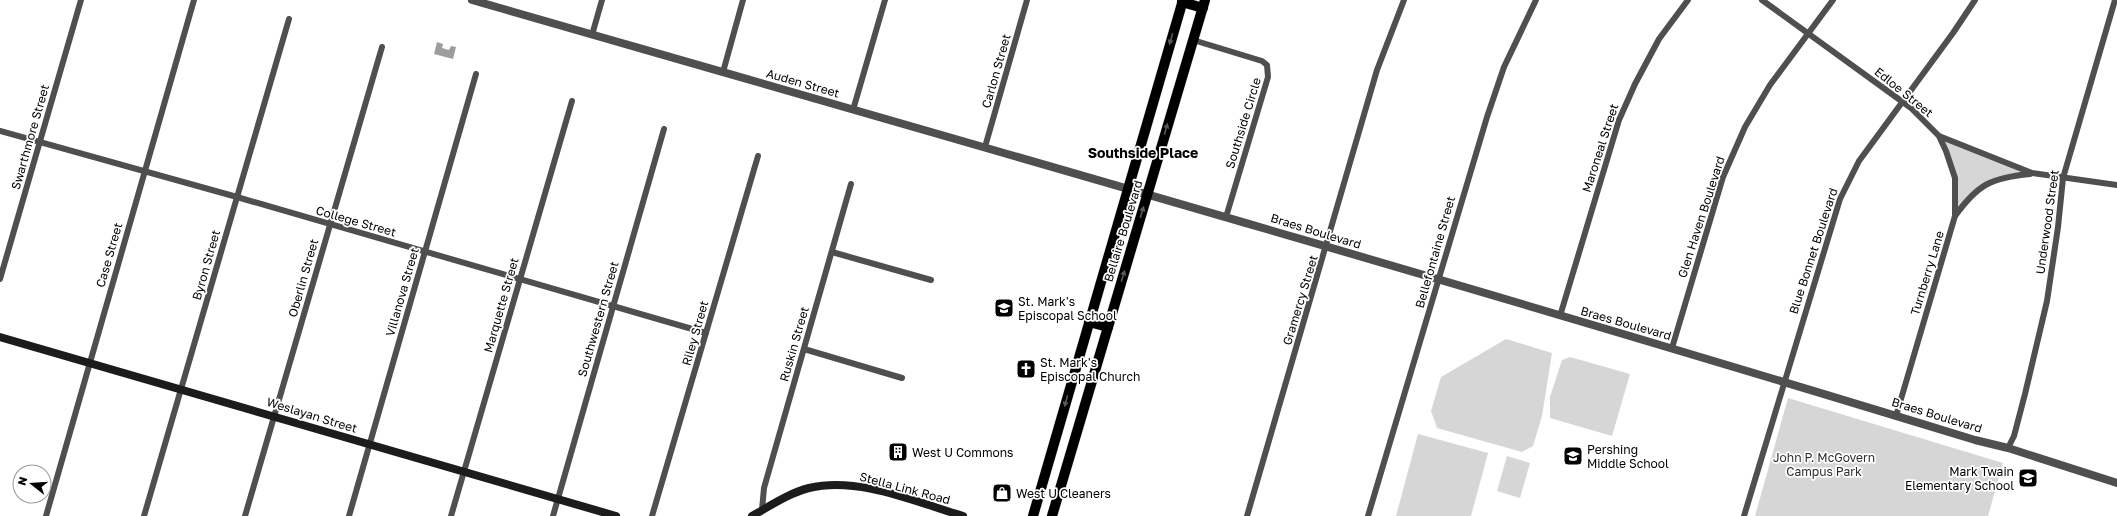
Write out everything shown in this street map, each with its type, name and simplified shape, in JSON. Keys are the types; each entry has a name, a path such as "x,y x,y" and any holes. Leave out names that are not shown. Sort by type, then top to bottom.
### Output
{"main road":[{"path":"1183,1 1204,4"},
{"name":"Bellaire Boulevard","path":"1033,516 1183,1"},
{"name":"Bellaire Boulevard","path":"1052,516 1204,4"},
{"path":"1089,322 1108,327"},
{"name":"Weslayan Street","path":"0,337 274,416 369,446 558,498 616,516"},
{"path":"1053,447 1071,452"},
{"name":"Stella Link Road","path":"752,516 779,500 808,488 846,485 880,491 963,516"}],"street":[{"name":"Swarthmore Street","path":"0,279 81,0"},
{"name":"Case Street","path":"46,516 194,0"},
{"name":"Auden Street","path":"472,0 1128,188"},
{"path":"592,35 602,0"},
{"path":"723,72 743,0"},
{"path":"853,110 885,0"},
{"name":"Carlon Street","path":"985,147 1027,0"},
{"name":"Gramercy Street","path":"1247,516 1327,248 1377,70 1404,0"},
{"name":"Bellefontaine Street","path":"1368,516 1487,117 1502,74 1536,0"},
{"name":"Maroneal Street","path":"1560,316 1619,120 1635,84 1659,39 1688,0"},
{"name":"Edloe Street","path":"1762,0 1902,102 1939,136 2032,173 2117,186"},
{"name":"Glen Haven Boulevard","path":"1672,348 1723,177 1745,127 1770,85 1833,0"},
{"name":"Blue Bonnet Boulevard","path":"1744,516 1840,199 1859,161 1953,33 1975,0"},
{"name":"Underwood Street","path":"2008,448 2014,436 2045,308 2058,227 2063,178 2115,0"},
{"name":"Byron Street","path":"144,516 289,19"},
{"name":"Southside Circle","path":"1193,40 1262,61 1268,71 1268,77 1226,217"},
{"name":"Oberlin Street","path":"245,516 382,47"},
{"name":"Villanova Street","path":"349,516 476,74"},
{"name":"Marquette Street","path":"450,516 572,101"},
{"name":"Southwestern Street","path":"553,516 664,129"},
{"name":"College Street","path":"0,131 40,144 145,171 237,197 425,253 706,333"},
{"name":"Turnberry Lane","path":"1896,416 1955,216 1955,178 1946,151 1939,136"},
{"name":"Riley Street","path":"652,516 758,156"},
{"path":"1955,216 1969,196 1985,185 2006,176 2032,173"},
{"name":"Ruskin Street","path":"762,510 764,488 851,184"},
{"name":"Braes Boulevard","path":"1128,188 2008,448 2117,483"},
{"path":"832,252 931,280"},
{"path":"804,349 902,378"}],"green space":[{"path":"1939,136 2032,173 1985,185 1955,216 1955,178"},
{"path":"1506,339 1552,353 1542,416 1533,446 1522,452 1437,428 1431,411 1441,377"},
{"path":"1570,357 1630,374 1612,436 1550,418 1550,397 1562,360"},
{"name":"John P. McGovern Campus Park","path":"1788,398 2003,463 1988,516 1755,516"},
{"path":"1418,434 1488,453 1471,516 1396,516"},
{"path":"1507,456 1530,463 1520,498 1497,491"}],"shaded area":[{"path":"437,42 443,44 442,48 449,50 451,46 456,47 453,59 434,54"}],"place":[{"name":"St. Mark's Episcopal School","path":"1004,308"},
{"name":"St. Mark's Episcopal Church","path":"1026,369"},
{"name":"West U Commons","path":"898,452"},
{"name":"Pershing Middle School","path":"1573,456"},
{"name":"Mark Twain Elementary School","path":"2028,478"},
{"name":"West U Cleaners","path":"1002,493"}],"district":[{"name":"Southside Place","path":"1143,152"}]}
